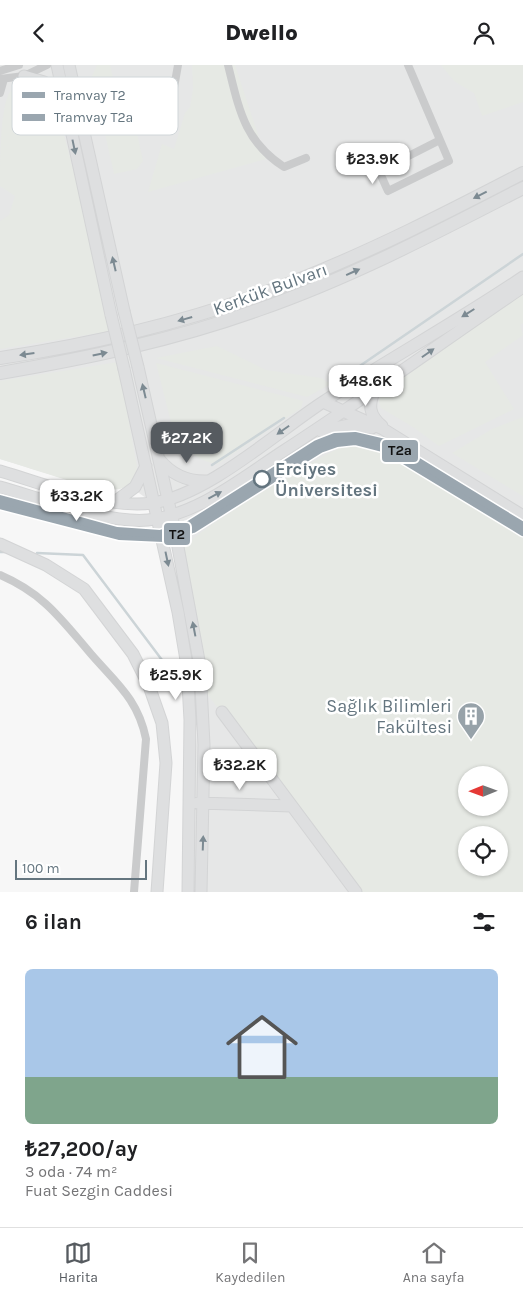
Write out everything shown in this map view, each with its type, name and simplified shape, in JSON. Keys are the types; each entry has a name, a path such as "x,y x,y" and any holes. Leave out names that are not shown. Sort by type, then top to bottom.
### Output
{"main road":[{"name":"Kerkük Bulvarı","path":"0,358 72,346 163,325 258,295 363,252 523,173"},
{"name":"Kerkük Bulvarı","path":"0,373 130,348 258,310 366,266 523,188"}],"street":[{"path":"0,71 19,65"},
{"path":"17,77 24,76 47,65"},
{"path":"228,65 243,121 260,147 284,167 306,158"},
{"path":"408,65 449,161 388,191 379,171 440,140"},
{"path":"0,93 2,79"},
{"path":"71,135 158,519 178,612 187,666 190,720 188,892"},
{"path":"85,135 159,458 200,665 204,715 201,892"},
{"path":"0,471 93,497 116,501 154,503 168,500 210,481 323,402 523,277"},
{"path":"0,487 109,517 138,520 171,516 217,495 345,411 523,287"},
{"path":"375,390 370,400 370,409 374,419 397,437"},
{"path":"323,402 397,437 523,515"},
{"path":"306,437 330,428 348,425 371,427 397,437"},
{"path":"159,458 179,476 194,480 210,481"},
{"path":"116,501 135,487 146,466"},
{"path":"0,544 46,565 84,589 133,654 149,686 162,723 166,763 157,892"},
{"path":"0,575 32,592 60,616 124,688 144,728 146,739 134,892"},
{"path":"222,711 356,892"},
{"path":"190,803 291,806"}],"shaded area":[{"name":"Erciyes Üniversitesi","path":"0,65 523,65 523,892 187,892 201,666 165,512 128,485 116,489 78,483 0,459"},
{"path":"97,65 110,65 113,77 92,76"},
{"path":"192,65 235,65 266,159 148,192 162,144 174,149 185,113 190,107 193,89"},
{"path":"441,65 523,65 523,102 482,116 474,93 454,81"},
{"path":"12,90 12,135 64,135 94,248 111,331 0,349 0,221 9,215 15,196 0,186 2,122"},
{"path":"105,135 137,135 143,161 137,169 114,174"},
{"path":"523,291 523,323 520,325 523,335 485,362 514,409 439,446 413,427 381,408 379,402 381,392"},
{"path":"217,346 266,370 321,378 331,384 307,397 156,358"},
{"path":"118,362 137,466 135,477 127,486 120,489 95,487 0,459 0,381"},
{"path":"156,363 303,401 301,408 218,464 211,463 192,453 173,430"},
{"path":"523,417 523,496 452,453 492,429"},
{"path":"348,444 382,449 523,537 523,892 356,892 202,687 179,551 229,513 314,461"}],"waterway":[{"path":"351,372 523,254"},
{"path":"212,465 284,418"},
{"path":"0,552 5,552"},
{"path":"37,553 83,555 162,660"}],"tram line":[{"name":"T2a","path":"0,499 117,531 160,534 189,525 317,444 335,437 355,436 389,444 523,526"},
{"name":"T2","path":"0,505 119,536 164,538 193,529 320,449 337,443 355,441 386,449 523,532"}],"place":[{"name":"Erciyes Üniversitesi","path":"262,479"},
{"name":"Sağlık Bilimleri Fakültesi","path":"471,740"}]}
